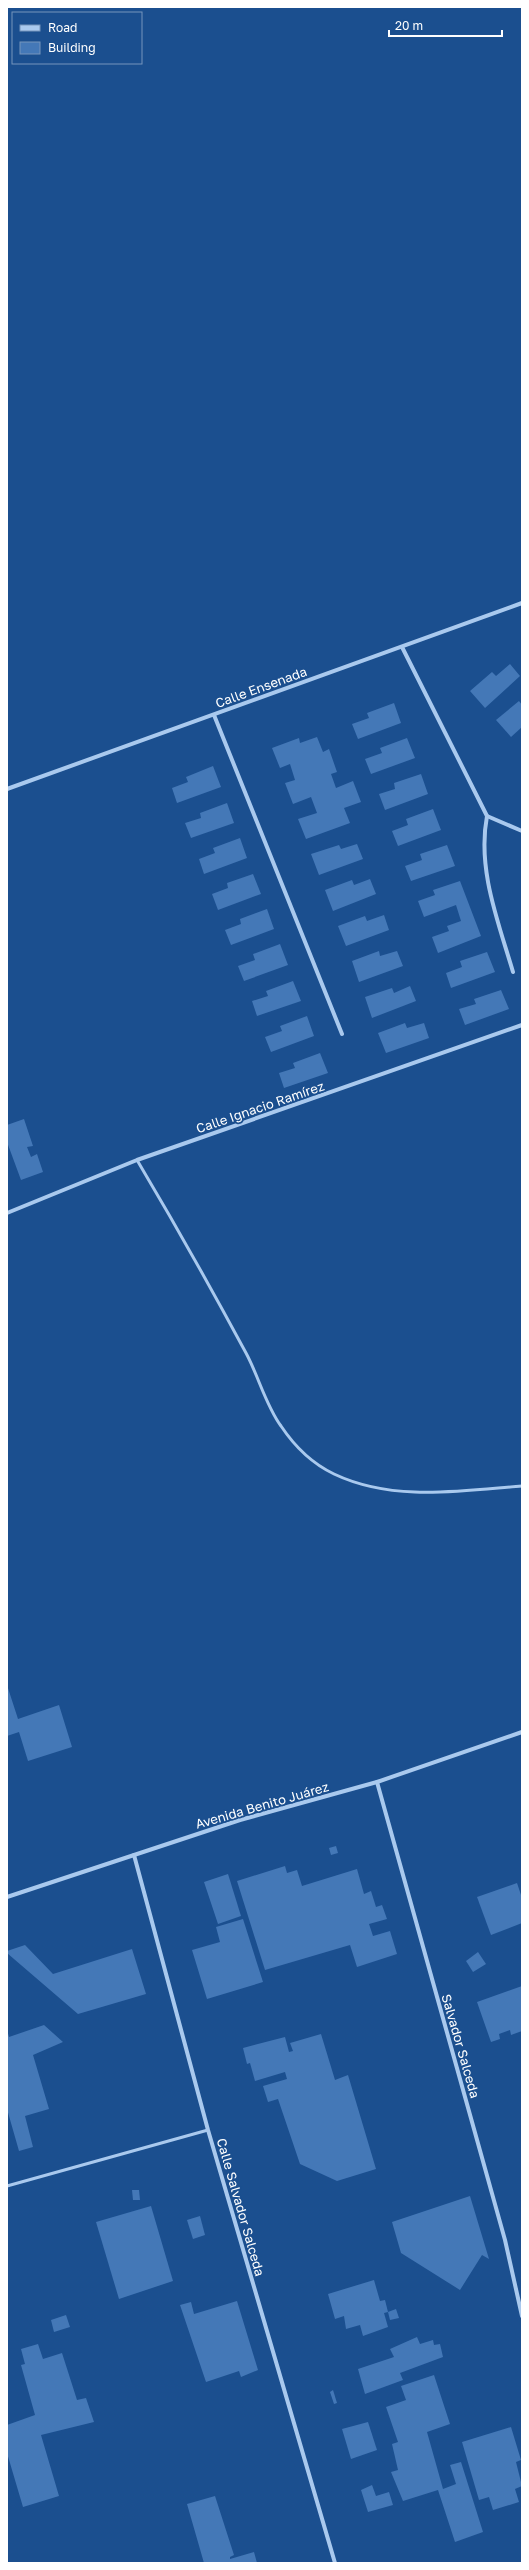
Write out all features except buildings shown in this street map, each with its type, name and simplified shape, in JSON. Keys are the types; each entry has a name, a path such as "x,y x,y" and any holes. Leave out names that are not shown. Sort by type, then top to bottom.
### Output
{"street":[{"name":"Calle Ensenada","path":"7,789 522,603"},
{"path":"402,647 487,816 483,837 485,873 513,972"},
{"path":"214,715 342,1034"},
{"path":"487,816 522,830"},
{"name":"Calle Ignacio Ramírez","path":"7,1213 137,1160 522,1025"},
{"name":"Avenida Benito Juárez","path":"7,1897 240,1820 377,1782 522,1732"},
{"name":"Salvador Salceda","path":"377,1782 505,2240 522,2316"},
{"name":"Calle Salvador Salceda","path":"134,1855 208,2130 335,2563"}],"lane":[{"path":"137,1160 195,1258 253,1366 280,1425 304,1456 334,1474 366,1485 414,1494 522,1486"},
{"path":"7,2186 208,2130"}]}
